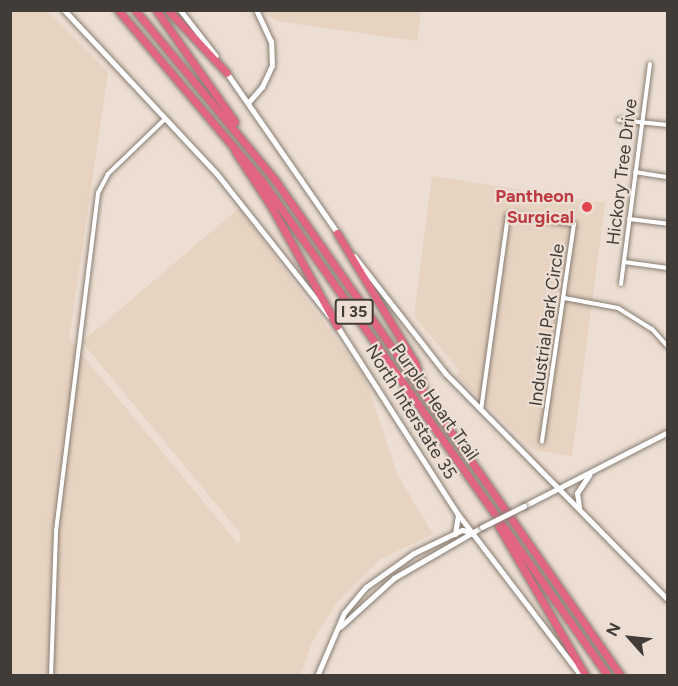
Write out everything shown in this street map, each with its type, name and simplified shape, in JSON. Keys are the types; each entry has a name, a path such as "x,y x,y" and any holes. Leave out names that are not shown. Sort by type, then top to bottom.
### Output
{"highway":[{"name":"Purple Heart Trail","path":"118,10 262,181 608,675"},
{"name":"Purple Heart Trail","path":"135,10 250,147 621,675"},
{"path":"156,10 250,147"},
{"path":"168,10 227,73"},
{"path":"218,127 271,206 337,326"},
{"path":"337,233 415,363 424,393"},
{"path":"486,500 586,675"}],"main road":[{"name":"North Interstate 35","path":"64,10 226,185 337,326 457,513 581,675"},
{"path":"180,10 227,73 337,233 412,334 481,410 668,600"},
{"path":"317,675 340,627 344,613 380,575 455,534 471,532 590,475 668,432"},
{"path":"579,508 578,493 590,475"},
{"path":"455,534 457,513"},
{"path":"340,627 394,578 460,543 471,532"}],"street":[{"path":"248,103 262,87 272,66 271,42 256,10"},
{"name":"Hickory Tree Drive","path":"621,284 650,64"},
{"path":"51,675 56,531 98,193 108,174 166,118"},
{"path":"619,120 668,125"},
{"path":"635,172 668,177"},
{"name":"Industrial Park Circle","path":"481,410 508,215 574,224 542,442"},
{"path":"629,219 668,224"},
{"path":"624,261 668,268"},
{"path":"564,298 618,308 652,329 668,347"}],"shaded area":[{"path":"10,11 48,11 108,72 69,339 239,545 241,534 82,342 239,208 365,378 397,474 433,534 379,560 336,604 312,641 301,675 11,675"},
{"path":"262,11 421,11 417,41 276,21"},
{"path":"432,176 605,203 572,456 534,450 458,378 459,370 414,316"}],"place":[{"name":"Pantheon Surgical","path":"587,207"}]}
